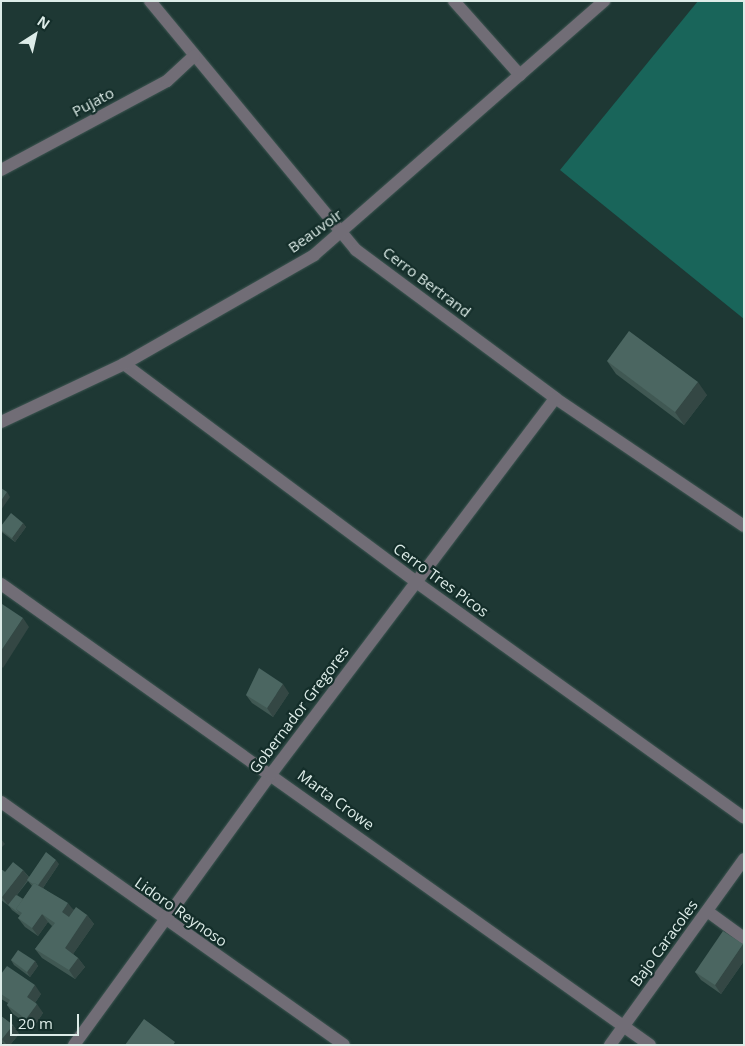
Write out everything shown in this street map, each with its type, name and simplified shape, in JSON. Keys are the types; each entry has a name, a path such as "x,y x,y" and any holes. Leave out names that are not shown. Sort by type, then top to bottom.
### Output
{"street":[{"name":"Cerro Bertrand","path":"150,1 356,250 555,398 744,526"},
{"path":"454,1 520,75"},
{"name":"Beauvoir","path":"1,422 124,364 314,255 342,233 604,1"},
{"name":"Pujato","path":"1,170 167,81 194,56"},
{"name":"Cerro Tres Picos","path":"124,364 416,582 744,818"},
{"name":"Gobernador Gregores","path":"74,1045 271,774 555,398"},
{"name":"Marta Crowe","path":"1,584 650,1045"},
{"name":"Lidoro Reynoso","path":"1,802 163,921 344,1045"},
{"name":"Bajo Caracoles","path":"610,1045 744,859"},
{"path":"707,912 744,938"}],"green space":[{"path":"698,1 744,1 744,319 560,170"}],"building":[{"path":"629,331 698,382 675,412 607,361"},
{"path":"1,488 7,492 1,501"},
{"path":"11,513 23,523 12,538 1,530 1,526"},
{"path":"1,605 23,618 1,651"},
{"path":"259,668 283,684 267,708 246,695"},
{"path":"46,852 56,860 38,885 33,884 27,880"},
{"path":"13,862 23,870 2,897 1,869 5,872"},
{"path":"34,883 68,903 62,912 69,917 76,907 87,915 65,948 78,958 69,970 35,949 55,923 42,914 32,928 18,918 22,913 16,909"},
{"path":"16,895 23,899 16,909 19,913 8,905"},
{"path":"723,931 743,944 715,985 695,972"},
{"path":"18,950 35,961 27,972 11,960"},
{"path":"7,966 35,985 27,997 37,1004 26,1019 7,1005 10,1000 1,994 1,974"},
{"path":"1,1016 13,1025 2,1039 1,1038"},
{"path":"144,1019 175,1042 173,1045 125,1045"}]}
